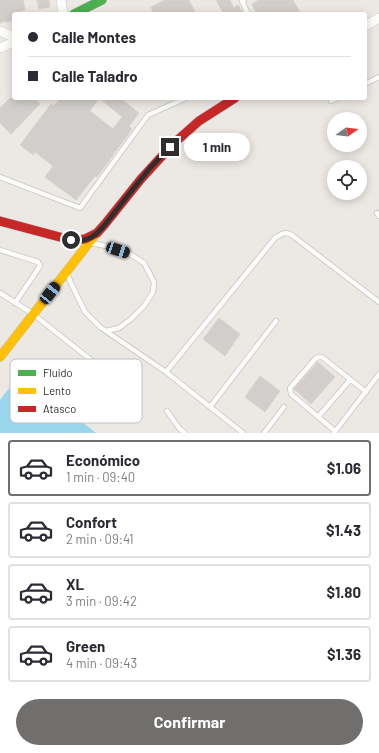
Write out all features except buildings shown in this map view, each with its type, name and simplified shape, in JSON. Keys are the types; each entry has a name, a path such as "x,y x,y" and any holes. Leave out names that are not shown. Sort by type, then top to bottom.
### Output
{"street":[{"path":"61,0 63,12"},
{"path":"78,12 102,0"},
{"path":"367,25 379,18"},
{"path":"0,31 12,36"},
{"path":"0,48 12,43"},
{"path":"0,357 99,230 151,167 180,137 229,100"},
{"path":"0,221 71,240 81,241 90,238 99,230"}],"lane":[{"path":"244,0 242,1 247,12"},
{"path":"367,83 379,77"},
{"path":"0,177 80,208 148,115 182,100"},
{"path":"166,372 275,238 282,233 288,233 294,236 379,302"},
{"path":"89,243 106,246 130,254 144,263 154,282 153,292 144,306 119,328 106,331"},
{"path":"0,250 38,262 40,266 15,302"},
{"path":"66,272 85,312 100,327 166,372 243,433"},
{"path":"0,293 33,314 90,359"},
{"path":"210,407 276,321"},
{"path":"366,392 322,357 316,358 290,388 291,394 335,432 366,392 379,374"},
{"path":"318,417 350,380"},
{"path":"264,433 284,407"},
{"path":"167,411 179,428 185,433"}],"water":[{"path":"10,387 10,423 84,423 96,433 0,433 0,400"}],"traffic: fast":[{"path":"78,12 102,0"}],"traffic: slow":[{"path":"0,357 95,235"}],"traffic: jam":[{"path":"0,221 71,240 85,239 97,233 141,179 173,144 199,121 232,100"}],"route":[{"path":"71,240 81,241 96,234 151,167 170,147"}]}
